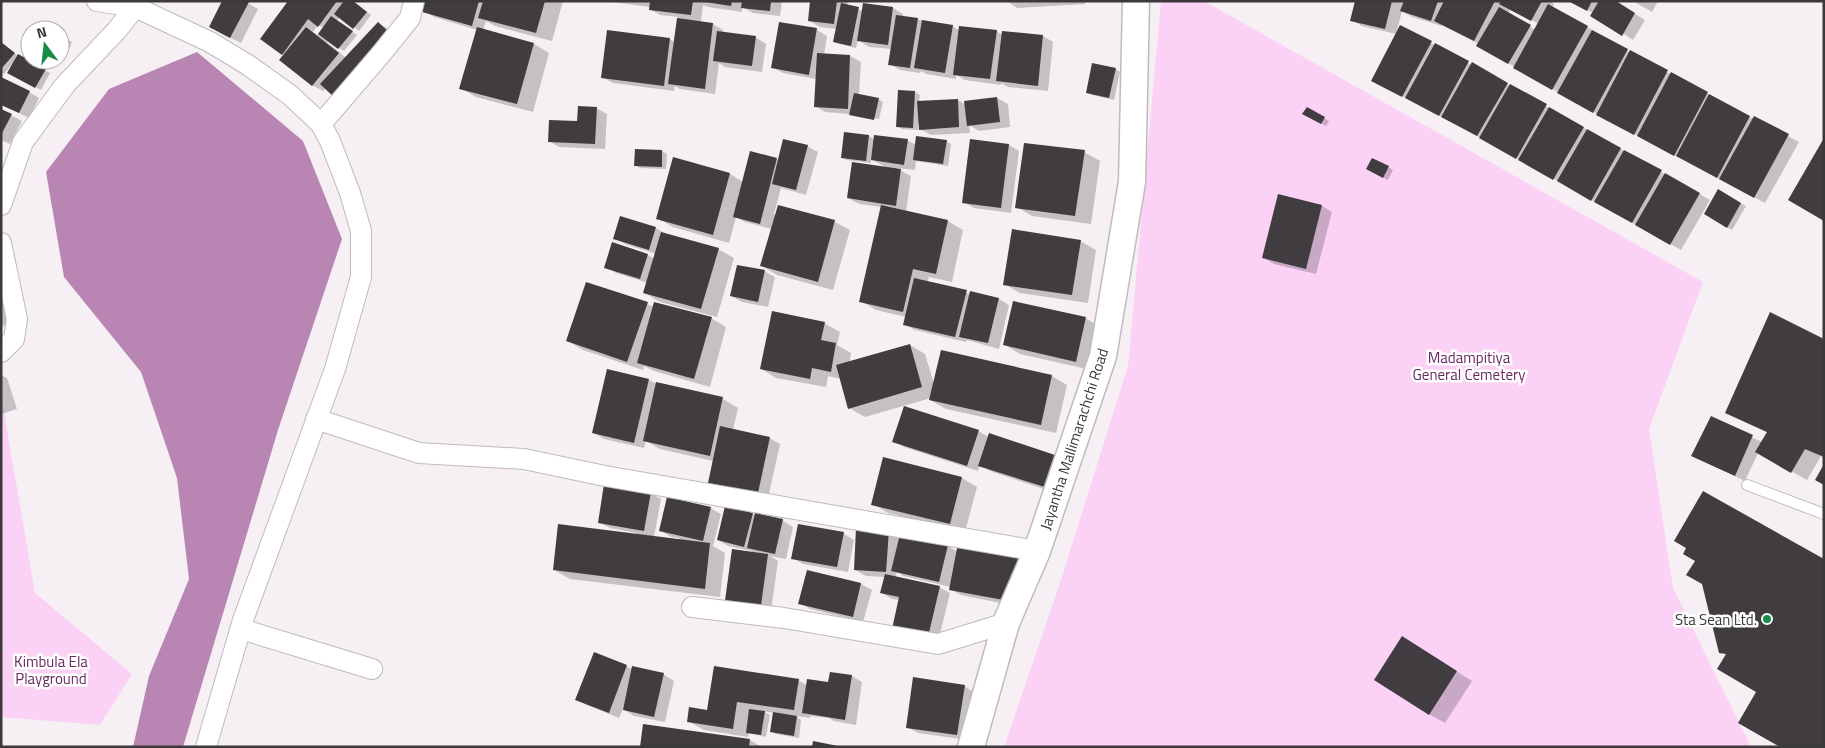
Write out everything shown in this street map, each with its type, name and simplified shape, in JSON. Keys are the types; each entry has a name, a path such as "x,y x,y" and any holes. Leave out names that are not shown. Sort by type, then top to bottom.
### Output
{"street":[{"path":"97,1 137,4 210,42 248,65 290,96 321,124 330,141 350,193 361,231 361,277 334,369 241,630 206,747"},
{"path":"321,124 410,18 414,1"},
{"name":"Jayantha Mallimarachchi Road","path":"971,747 1006,623 1037,551 1103,356 1132,182 1136,1"},
{"path":"1,204 23,142 65,85 117,30 137,4"},
{"path":"1,243 17,319 14,339 1,352"},
{"path":"316,419 419,453 524,459 606,476 1037,551"},
{"path":"692,607 784,618 938,644 1006,623"},
{"path":"241,630 372,669"}],"lane":[{"path":"1747,485 1824,514"}],"green space":[{"name":"Madampitiya General Cemetery","path":"1161,1 1204,1 1703,282 1649,429 1673,588 1751,747 1004,747 1059,586 1128,366"},
{"name":"Kimbula Ela Playground","path":"2,400 35,593 132,674 100,725 1,717"}],"shaded area":[{"path":"197,52 303,141 342,239 278,430 183,747 133,747 149,676 189,579 177,478 141,372 64,277 46,172 109,89"}],"building":[{"path":"222,1 249,2 230,38 209,27"},
{"path":"288,1 337,1 318,27 308,19 282,55 260,39"},
{"path":"344,1 353,1 367,12 353,29 334,14"},
{"path":"425,1 479,1 472,26 422,12"},
{"path":"483,1 545,1 536,33 478,18"},
{"path":"650,1 693,1 691,15 649,10"},
{"path":"699,1 732,1 731,6"},
{"path":"742,1 771,1 770,11 741,8"},
{"path":"810,1 837,1 834,24 808,21"},
{"path":"1355,1 1392,1 1385,29 1350,21"},
{"path":"1404,1 1438,1 1431,21 1400,11"},
{"path":"1444,1 1495,1 1474,41 1434,21"},
{"path":"1501,1 1542,1 1531,21 1499,4"},
{"path":"1568,1 1592,1 1587,11"},
{"path":"1599,1 1616,1 1635,13 1622,36 1590,16"},
{"path":"841,3 859,7 851,46 833,42"},
{"path":"863,3 893,7 888,45 857,41"},
{"path":"1548,4 1588,26 1552,90 1513,68"},
{"path":"1499,7 1531,25 1508,64 1476,46"},
{"path":"896,15 918,18 910,68 888,65"},
{"path":"331,16 353,31 338,49 318,34"},
{"path":"677,18 713,23 705,89 668,84"},
{"path":"922,20 953,25 945,73 914,68"},
{"path":"378,22 393,36 335,98 320,84"},
{"path":"779,22 817,28 809,75 771,68"},
{"path":"1400,25 1432,41 1402,97 1371,81"},
{"path":"959,26 997,30 990,79 953,75"},
{"path":"306,27 339,53 312,86 279,60"},
{"path":"477,27 534,43 517,104 459,89"},
{"path":"607,30 670,38 664,86 601,78"},
{"path":"1592,30 1628,49 1593,113 1557,93"},
{"path":"717,31 756,36 752,66 713,61"},
{"path":"1002,31 1043,35 1038,86 996,81"},
{"path":"1,42 15,53 1,69"},
{"path":"1435,43 1469,61 1439,116 1405,98"},
{"path":"1630,50 1668,70 1634,135 1596,115"},
{"path":"817,53 850,55 848,109 814,107"},
{"path":"18,54 20,55 20,70 45,70 35,88 7,73"},
{"path":"1472,62 1508,83 1477,136 1441,117"},
{"path":"1092,63 1116,68 1109,98 1086,93"},
{"path":"1671,72 1708,92 1674,156 1637,136"},
{"path":"1,77 30,91 19,113 1,105"},
{"path":"1510,84 1547,104 1516,159 1479,138"},
{"path":"898,90 915,91 913,128 896,127"},
{"path":"854,93 879,98 874,120 849,115"},
{"path":"1709,94 1750,116 1717,178 1676,156"},
{"path":"997,97 1000,122 967,126 964,101"},
{"path":"958,99 959,127 919,130 917,101"},
{"path":"578,106 597,107 595,144 548,142 549,120 577,121"},
{"path":"1307,107 1325,117 1321,124 1302,114"},
{"path":"1549,107 1584,127 1553,180 1518,160"},
{"path":"1,109 12,114 1,135"},
{"path":"1754,116 1789,134 1754,198 1719,179"},
{"path":"1587,129 1621,148 1591,201 1557,181"},
{"path":"844,132 869,135 866,161 841,158"},
{"path":"874,135 908,139 904,165 871,160"},
{"path":"916,136 947,140 943,164 913,160"},
{"path":"1824,138 1824,221 1788,200"},
{"path":"783,139 808,145 796,190 772,184"},
{"path":"970,139 1009,144 1001,208 962,203"},
{"path":"1024,143 1085,150 1075,216 1015,208"},
{"path":"635,149 662,150 662,167 634,166"},
{"path":"1624,150 1662,170 1632,223 1594,202"},
{"path":"750,151 777,158 760,224 733,217"},
{"path":"673,157 730,173 713,235 656,219"},
{"path":"1372,158 1389,166 1383,178 1366,169"},
{"path":"852,162 901,169 896,206 847,198"},
{"path":"1665,173 1700,193 1670,245 1635,225"},
{"path":"1718,189 1741,203 1727,228 1704,214"},
{"path":"1278,194 1322,205 1306,269 1262,258"},
{"path":"778,205 835,220 818,282 760,266"},
{"path":"881,205 948,220 936,274 913,269 903,312 859,302"},
{"path":"620,216 656,227 649,250 613,239"},
{"path":"1012,229 1081,240 1072,295 1003,285"},
{"path":"661,232 719,248 701,309 643,293"},
{"path":"612,242 648,254 640,279 604,268"},
{"path":"737,265 765,270 758,302 730,296"},
{"path":"914,278 967,290 955,337 903,325"},
{"path":"586,282 648,302 627,362 566,341"},
{"path":"970,291 999,298 988,343 959,337"},
{"path":"1013,301 1086,317 1076,362 1003,345"},
{"path":"654,302 712,317 694,379 637,363"},
{"path":"772,311 825,322 821,340 836,343 831,372 812,368 810,379 760,369"},
{"path":"1770,312 1824,339 1824,457 1805,449 1791,473 1755,452 1767,432 1725,413"},
{"path":"910,344 922,387 848,409 836,365"},
{"path":"941,350 1052,375 1041,425 929,400"},
{"path":"607,369 649,379 634,443 592,433"},
{"path":"656,382 723,397 710,456 643,441"},
{"path":"904,406 979,430 967,466 892,442"},
{"path":"1711,416 1753,435 1735,476 1691,456"},
{"path":"720,426 770,437 758,493 708,483"},
{"path":"989,433 1061,457 1051,489 978,466"},
{"path":"883,457 962,477 950,524 871,505"},
{"path":"1824,464 1824,485 1815,480"},
{"path":"604,484 651,492 644,531 598,523"},
{"name":"Sta Sean Ltd.","path":"1703,491 1824,559 1824,747 1780,747 1738,723 1756,692 1717,669 1726,654 1719,653 1702,584 1686,575 1695,561 1683,554 1686,548 1674,541"},
{"path":"667,497 711,507 703,541 659,531"},
{"path":"725,506 753,513 744,547 717,540"},
{"path":"755,513 783,519 775,554 747,548"},
{"path":"558,524 710,543 705,589 553,570"},
{"path":"798,524 844,532 837,567 791,559"},
{"path":"856,528 889,530 886,572 854,570"},
{"path":"900,534 948,545 939,582 891,571"},
{"path":"958,543 1019,555 1009,601 949,590"},
{"path":"732,549 768,554 760,613 724,608"},
{"path":"807,570 861,583 853,617 798,604"},
{"path":"885,574 940,586 928,637 892,629 899,597 880,593"},
{"path":"1402,636 1457,671 1429,715 1374,680"},
{"path":"594,652 627,665 609,713 575,700"},
{"path":"632,666 664,673 654,717 623,710"},
{"path":"714,666 799,679 794,710 737,702 733,729 687,722 689,707 707,710"},
{"path":"830,672 852,675 845,720 802,713 807,679 828,682"},
{"path":"913,677 965,685 957,735 906,728"},
{"path":"749,709 765,711 761,735 746,733"},
{"path":"773,712 797,716 794,736 770,732"},
{"path":"643,724 750,739 749,747 640,747"},
{"path":"813,741 838,746 838,747 812,747"}],"place":[{"name":"Sta Sean Ltd.","path":"1767,619"}]}
